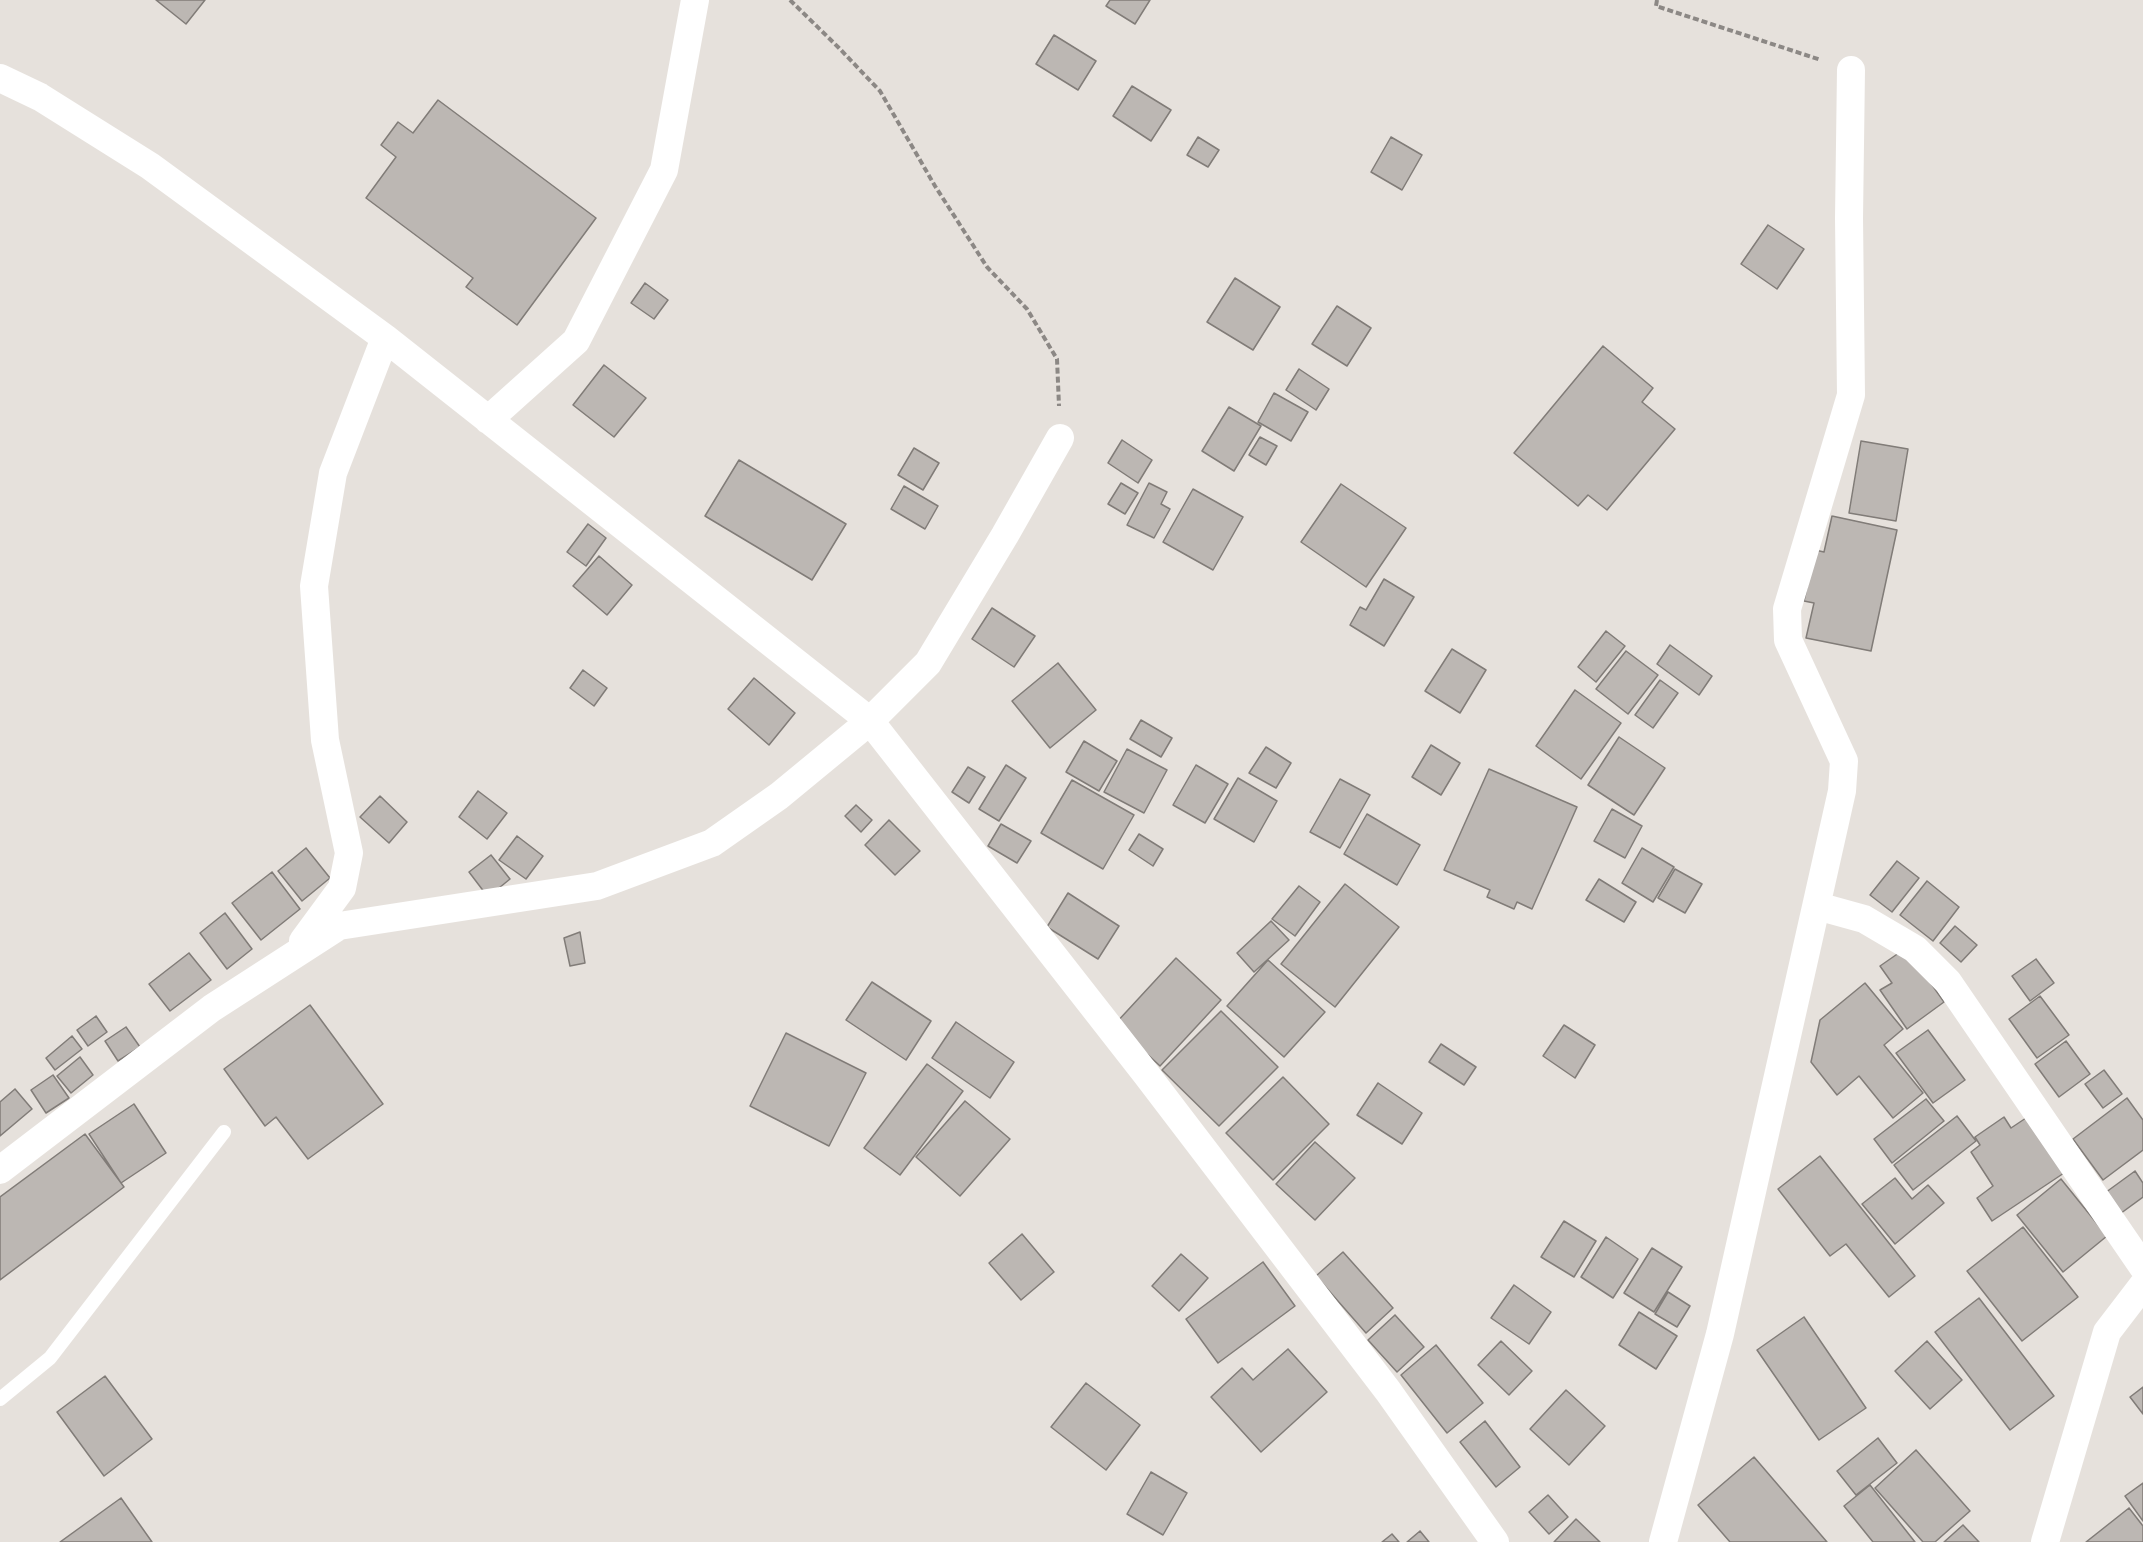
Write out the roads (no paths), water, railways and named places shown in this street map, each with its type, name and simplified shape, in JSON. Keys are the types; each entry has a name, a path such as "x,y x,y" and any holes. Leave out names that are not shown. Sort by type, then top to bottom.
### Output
{"street":[{"path":"488,420 576,341 664,170 695,0"},
{"path":"1663,1542 1720,1334 1842,791 1844,761 1788,640 1787,609 1851,394 1849,218 1851,70"},
{"path":"0,78 40,97 150,166 385,338 870,721 1154,1083 1381,1382 1495,1542"},
{"path":"292,956 342,888 349,853 325,740 314,586 333,473 385,338"},
{"path":"0,1170 212,1008 339,926 597,886 712,843 779,796 870,721 928,663 1005,535 1059,438"},
{"path":"1817,906 1864,919 1915,949 1948,982 2143,1267"},
{"path":"2045,1542 2107,1332 2143,1285"}],"lane":[{"path":"0,1399 50,1358 224,1132"}]}
